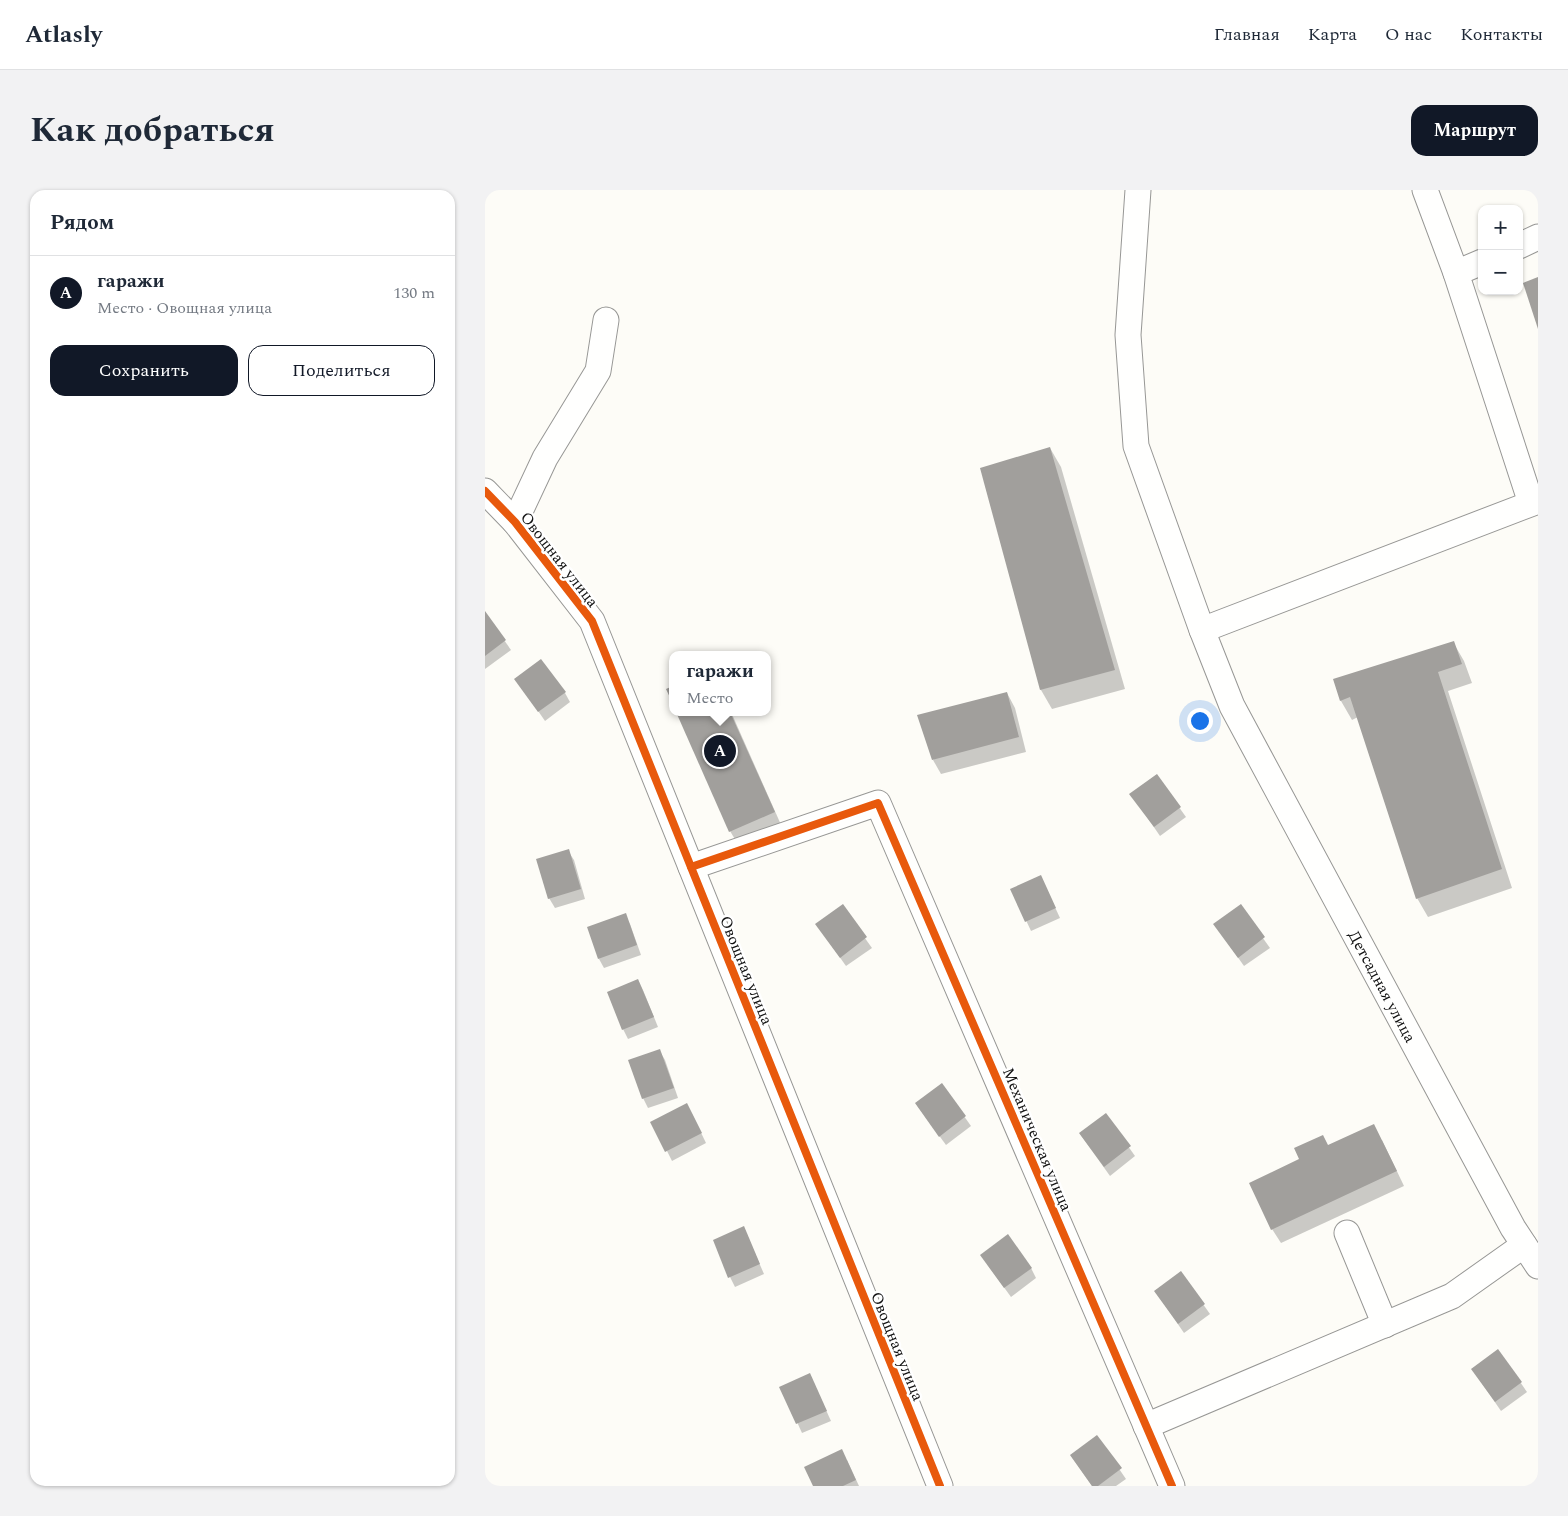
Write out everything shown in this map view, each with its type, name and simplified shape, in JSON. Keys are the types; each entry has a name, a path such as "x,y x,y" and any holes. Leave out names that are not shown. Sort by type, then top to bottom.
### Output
{"street":[{"name":"Детсадная улица","path":"1138,190 1128,335 1136,446 1202,630 1233,706 1513,1228 1538,1266"},
{"path":"1202,630 1534,502 1456,273 1425,190"},
{"path":"1523,244 1538,238"},
{"path":"1456,273 1478,264"},
{"path":"515,522 545,458 598,370 606,320"},
{"name":"Овощная улица","path":"485,491 515,522 592,621 940,1486"},
{"name":"Механическая улица","path":"691,867 879,803 1172,1486"},
{"path":"1347,1233 1385,1324"},
{"path":"1146,1426 1452,1296 1524,1244"}],"building":[{"path":"1538,277 1538,329 1523,283"},
{"path":"1050,447 1115,670 1040,690 980,468"},
{"path":"485,611 506,640 485,656"},
{"path":"1454,641 1462,664 1438,672 1502,869 1416,899 1350,697 1340,701 1333,679"},
{"path":"541,659 566,692 538,712 514,679"},
{"path":"1007,692 1019,737 932,760 917,715"},
{"path":"678,716 732,716 775,812 729,832"},
{"path":"1157,774 1181,807 1154,827 1129,794"},
{"path":"569,849 581,889 548,899 536,859"},
{"path":"1041,875 1056,908 1025,922 1010,889"},
{"path":"843,904 867,937 840,958 815,924"},
{"path":"1241,904 1265,937 1238,958 1213,924"},
{"path":"626,913 637,945 598,959 587,927"},
{"path":"638,979 654,1017 622,1030 607,992"},
{"path":"660,1049 674,1088 642,1099 628,1060"},
{"path":"942,1083 966,1116 939,1137 915,1103"},
{"path":"687,1103 702,1133 665,1152 650,1122"},
{"path":"1106,1113 1131,1146 1104,1167 1079,1133"},
{"path":"1374,1124 1397,1171 1271,1230 1249,1183 1299,1159 1294,1148 1323,1135 1328,1145"},
{"path":"744,1226 760,1264 728,1278 713,1240"},
{"path":"1008,1234 1032,1268 1004,1288 980,1255"},
{"path":"1181,1271 1205,1304 1178,1324 1154,1291"},
{"path":"1498,1349 1522,1382 1495,1402 1471,1369"},
{"path":"810,1373 827,1411 796,1424 779,1387"},
{"path":"1097,1435 1122,1468 1098,1486 1092,1486 1070,1455"},
{"path":"842,1449 856,1480 843,1486 813,1486 804,1467"}],"cycle path":[{"path":"485,491 515,522 592,621 940,1486"},
{"path":"691,867 878,803 1172,1486"}],"place":[{"name":"гаражи","path":"720,751"}]}
